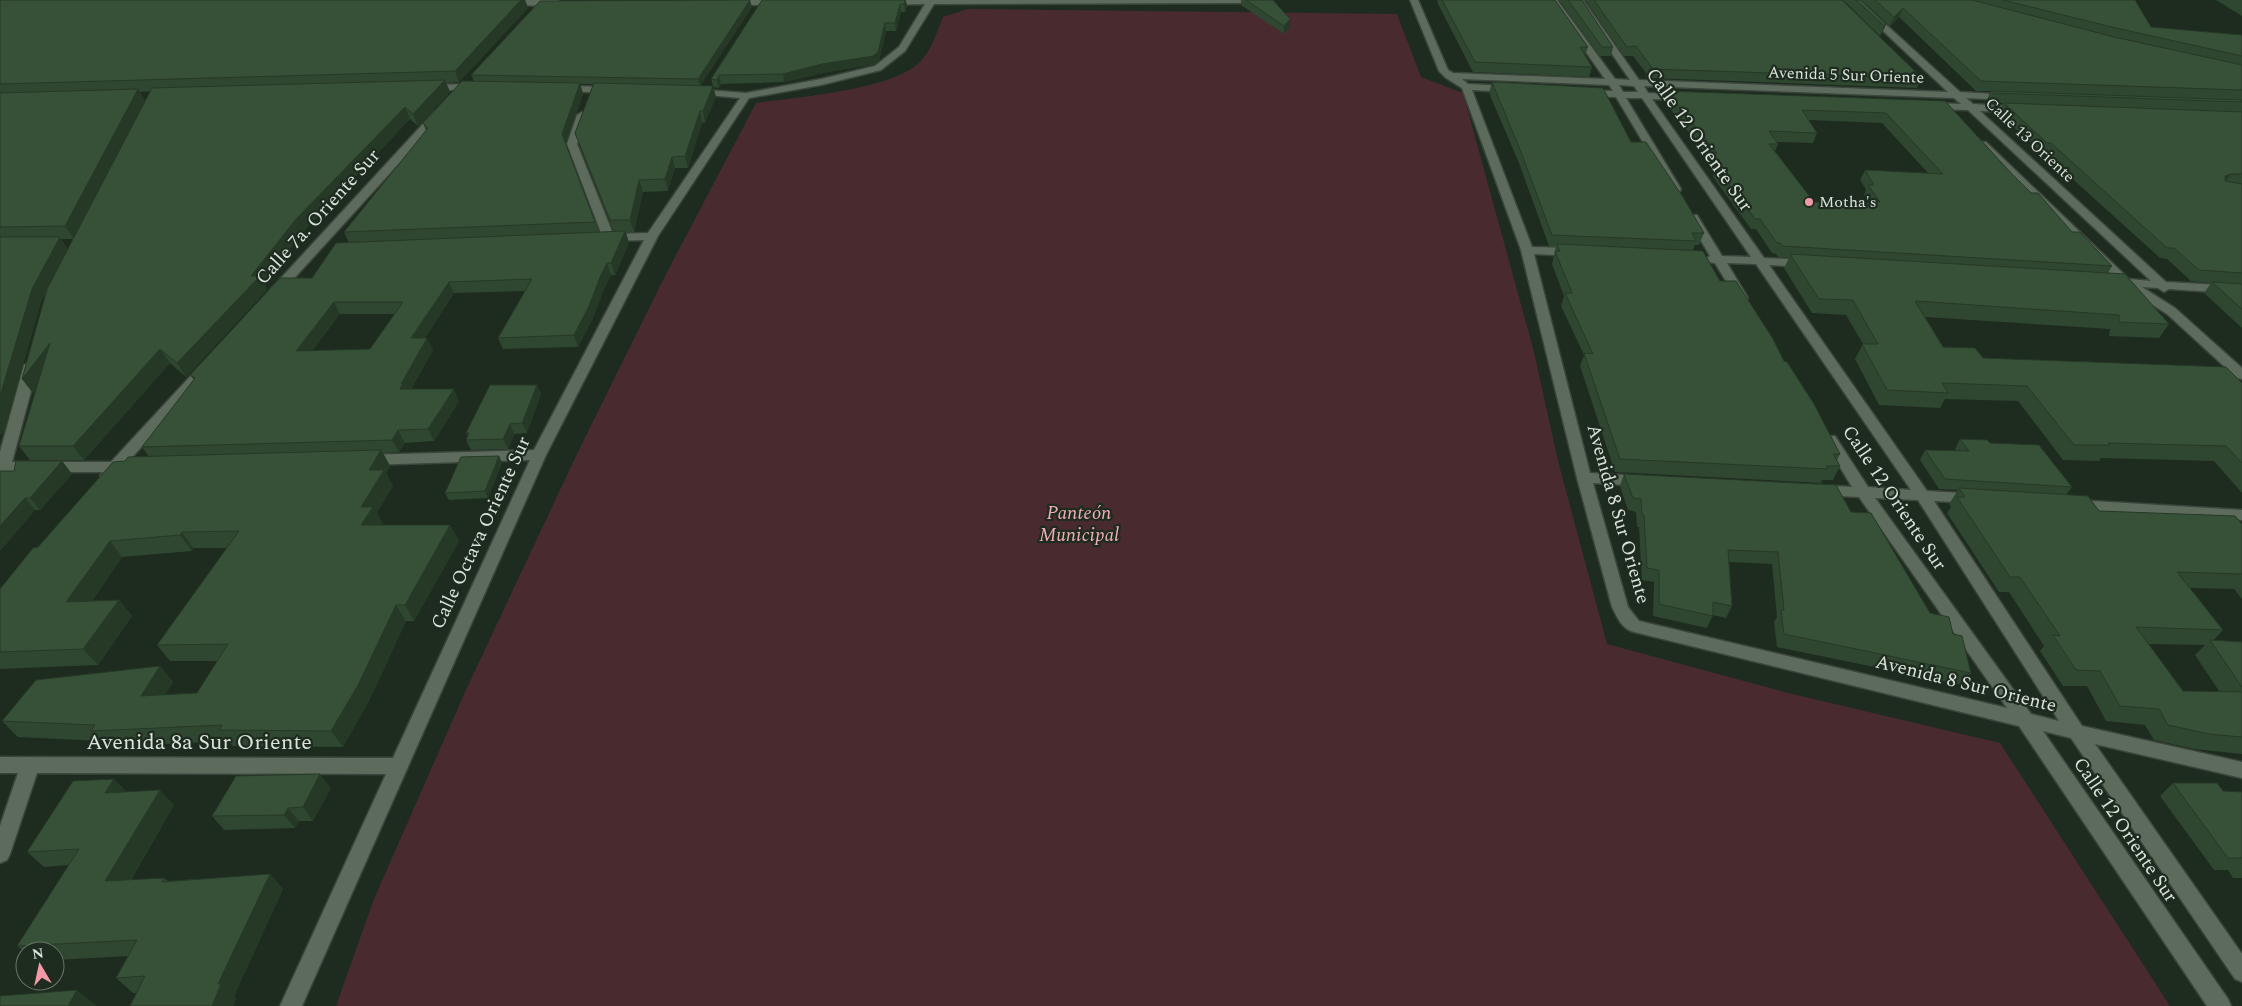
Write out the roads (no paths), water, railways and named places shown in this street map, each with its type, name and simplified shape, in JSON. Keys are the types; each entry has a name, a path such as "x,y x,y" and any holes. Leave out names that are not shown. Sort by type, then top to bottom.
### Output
{"street":[{"path":"874,2 1245,0"},
{"path":"1414,0 1444,71 1448,76 1466,87 1524,90"},
{"name":"Calle 12 Oriente Sur","path":"1553,0 1620,94 1749,309"},
{"name":"Calle 12 Oriente Sur","path":"1579,0 1922,495 2078,733 2242,972"},
{"name":"Calle 13 Oriente","path":"1854,0 2164,285"},
{"path":"686,91 707,87 746,96 821,82 878,68 902,48 932,1"},
{"path":"526,17 541,2"},
{"path":"722,2 760,4 790,2"},
{"path":"499,4 568,3"},
{"name":"Calle 7a. Oriente Sur","path":"267,301 475,73"},
{"name":"Avenida 5 Sur Oriente","path":"1448,76 1611,80 2017,97"},
{"path":"1917,80 1958,120"},
{"name":"Avenida 8 Sur Oriente","path":"1466,87 1527,250 1584,478 1620,607 1626,618 1634,626 2078,733 2242,770"},
{"path":"413,88 482,88"},
{"path":"552,89 588,99 620,90"},
{"path":"1572,92 1694,97"},
{"name":"Calle Octava Oriente Sur","path":"291,1006 539,456 652,236 746,96"},
{"path":"588,99 572,144 604,238 652,236"},
{"name":"Avenida 5 Sur Oriente","path":"1924,106 2029,110"},
{"path":"1972,134 2126,283 2171,311 2242,375"},
{"path":"313,251 333,250"},
{"path":"1527,250 1585,252"},
{"path":"1699,258 1818,264"},
{"path":"2096,281 2242,290"},
{"path":"2164,285 2171,311"},
{"path":"34,357 1,467 135,466"},
{"path":"96,488 214,359"},
{"name":"Calle 12 Oriente Sur","path":"1822,426 1863,492 2025,720 2220,1006"},
{"path":"352,461 539,456"},
{"path":"1584,478 1654,482"},
{"path":"1803,489 1990,499"},
{"path":"2058,504 2242,515"},
{"name":"Avenida 8a Sur Oriente","path":"0,765 398,766"},
{"path":"0,854 30,766"}],"place":[{"name":"Motha's","path":"1809,202"}],"park label":[{"name":"Panteón Municipal","path":"1079,524"}]}
